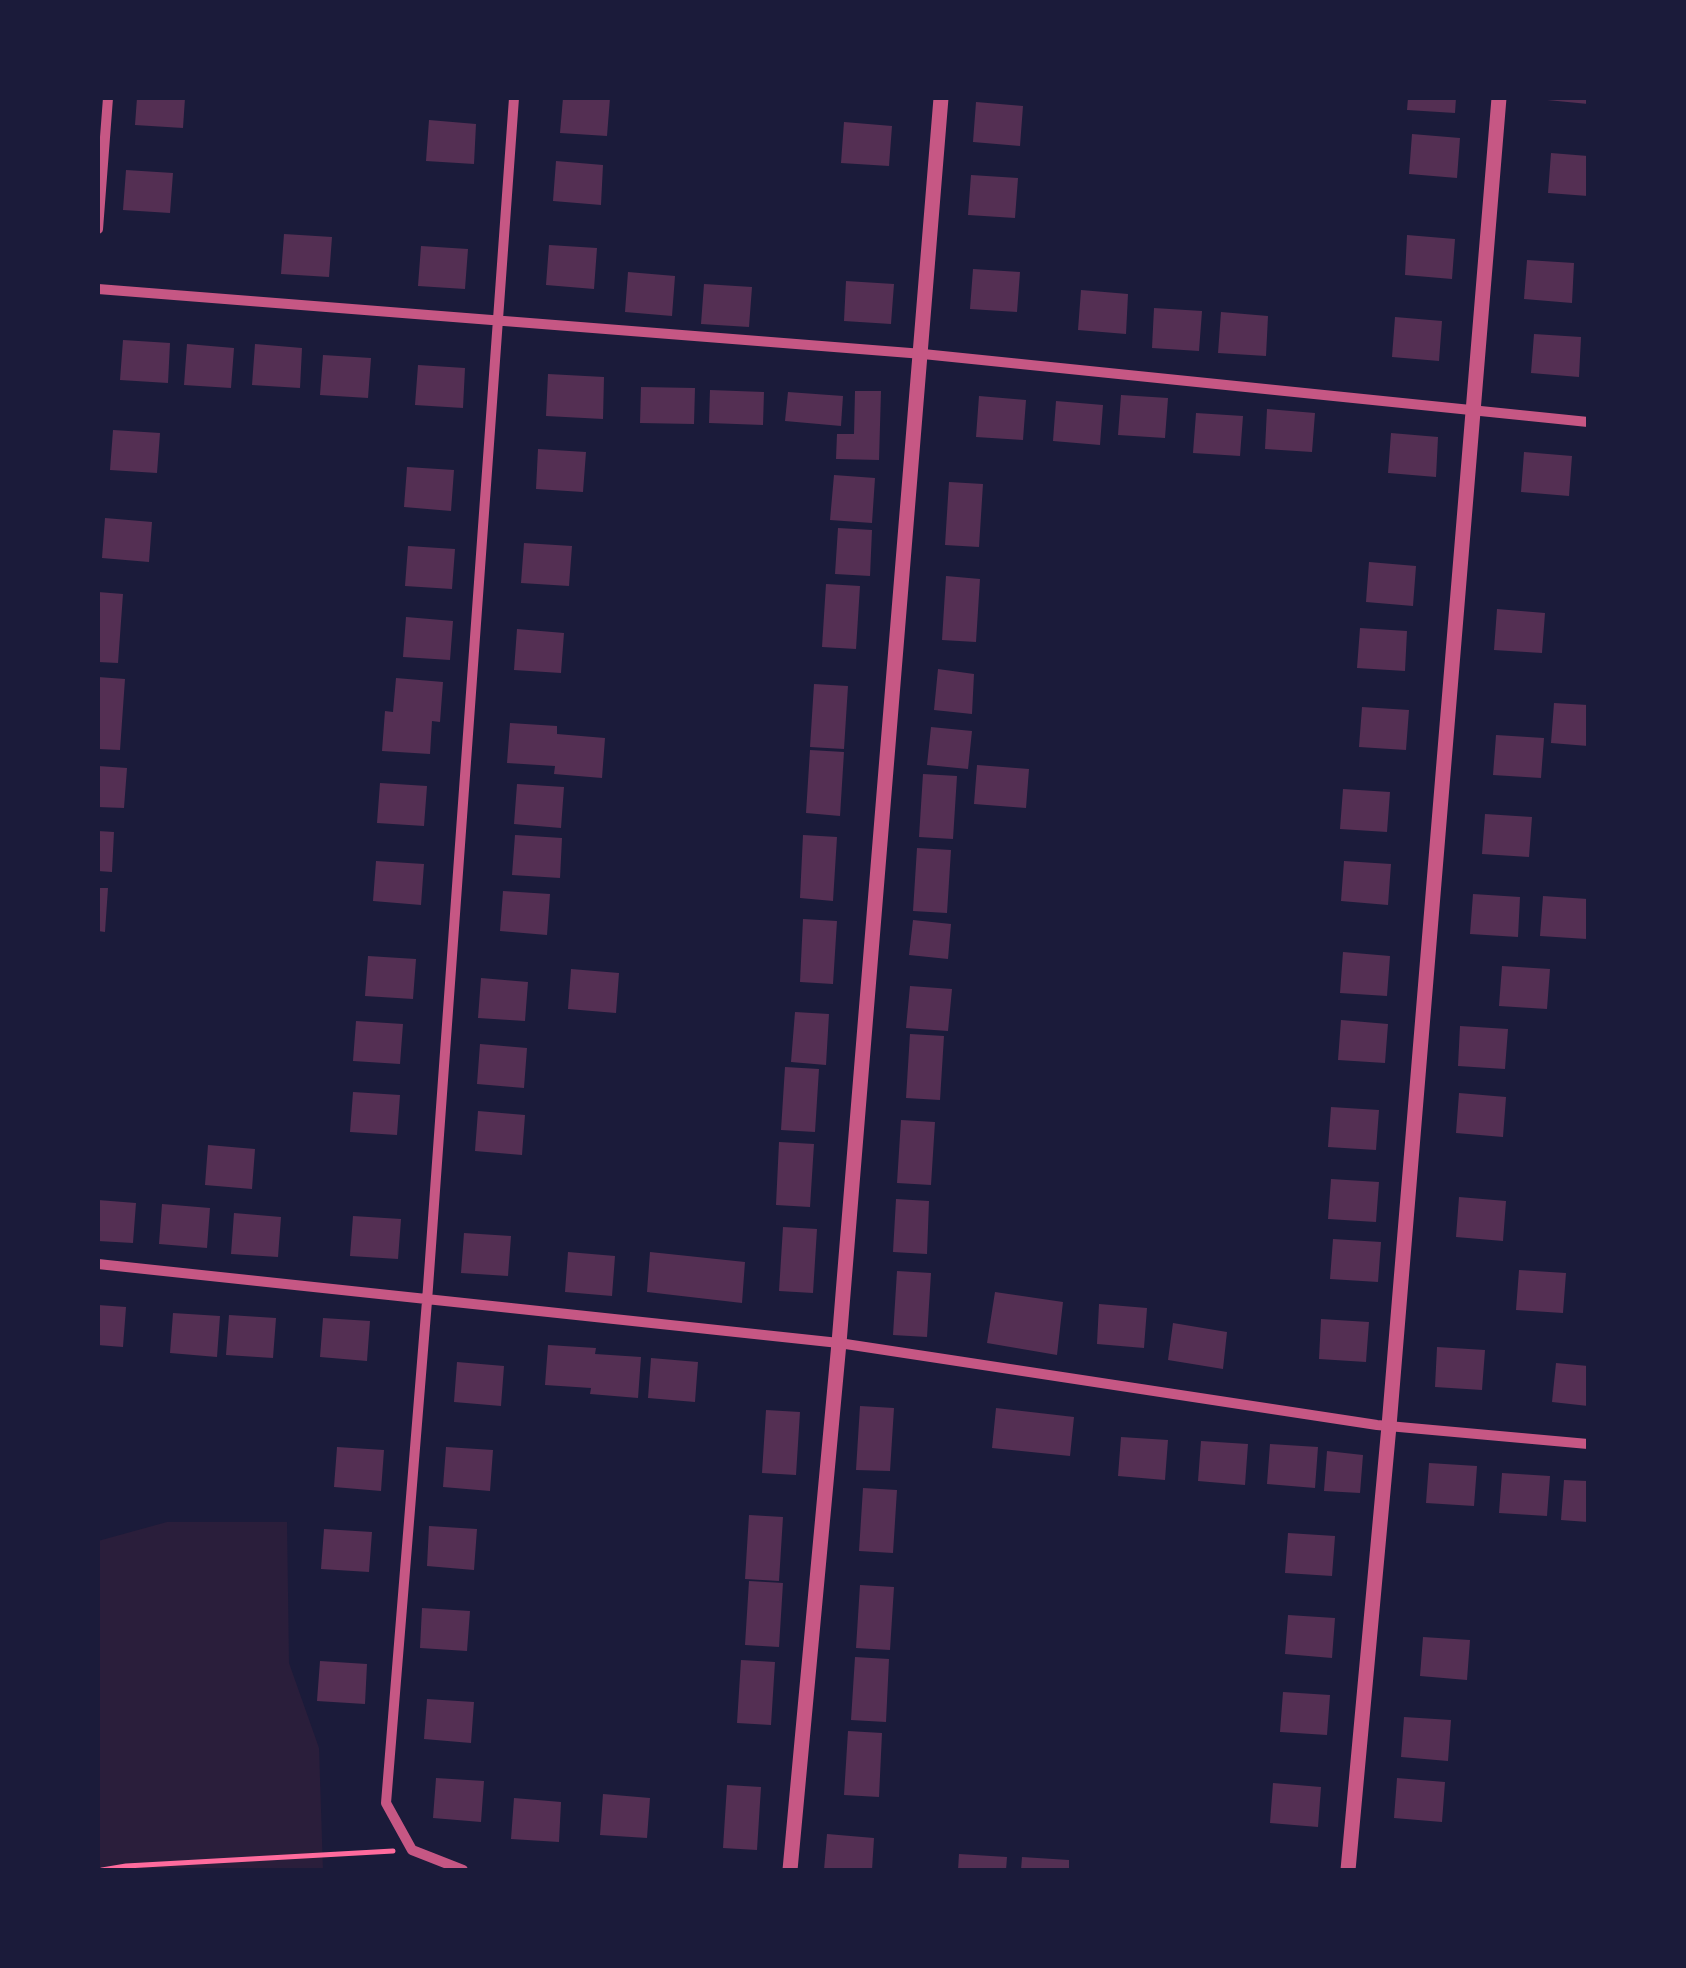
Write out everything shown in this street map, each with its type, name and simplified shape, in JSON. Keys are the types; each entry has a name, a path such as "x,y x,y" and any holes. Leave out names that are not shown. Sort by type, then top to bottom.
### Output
{"street":[{"path":"98,229 108,98"},
{"path":"463,1870 412,1850 386,1803 427,1300 514,98"},
{"path":"790,1870 839,1343 941,98"},
{"path":"1348,1870 1390,1426 1499,98"},
{"path":"98,289 922,354 1588,422"},
{"path":"98,1264 839,1343 1390,1426 1588,1444"}],"path":[{"path":"102,1870 412,1850"}],"shaded area":[{"path":"167,1522 287,1522 289,1663 319,1748 323,1870 98,1870 98,1541"}],"building":[{"path":"137,98 185,98 183,128 135,125"},
{"path":"563,98 610,98 607,136 560,133"},
{"path":"1408,98 1456,98 1455,113 1407,110"},
{"path":"1588,98 1588,104 1547,100"},
{"path":"976,102 1023,106 1020,146 973,142"},
{"path":"429,120 476,124 474,164 426,161"},
{"path":"844,122 892,126 889,166 841,163"},
{"path":"1412,134 1460,138 1457,178 1409,174"},
{"path":"1551,153 1588,156 1588,196 1548,193"},
{"path":"556,161 603,165 601,205 553,201"},
{"path":"126,170 173,173 170,213 123,210"},
{"path":"971,175 1018,178 1015,218 968,215"},
{"path":"284,234 332,237 329,277 281,274"},
{"path":"1407,235 1455,239 1452,279 1405,275"},
{"path":"549,245 597,248 594,289 546,285"},
{"path":"421,246 468,249 465,289 418,286"},
{"path":"1527,260 1574,263 1572,303 1524,299"},
{"path":"973,269 1020,272 1017,312 970,309"},
{"path":"628,272 675,276 672,316 625,312"},
{"path":"846,281 894,284 891,324 844,321"},
{"path":"704,284 752,287 749,327 701,324"},
{"path":"1081,290 1128,294 1126,334 1078,330"},
{"path":"1154,308 1202,311 1199,351 1152,348"},
{"path":"1221,312 1268,316 1266,356 1218,353"},
{"path":"1395,317 1442,321 1439,361 1392,357"},
{"path":"1534,334 1581,337 1579,377 1531,373"},
{"path":"123,340 170,343 168,383 120,380"},
{"path":"187,344 234,348 231,388 184,385"},
{"path":"255,344 302,348 300,388 252,385"},
{"path":"323,355 371,358 368,398 320,395"},
{"path":"418,365 465,368 463,408 415,405"},
{"path":"548,374 604,377 603,419 546,416"},
{"path":"641,387 695,388 694,424 640,423"},
{"path":"710,390 764,392 763,425 709,423"},
{"path":"855,391 881,391 879,460 836,459 837,434 854,434"},
{"path":"788,392 843,396 841,426 785,421"},
{"path":"1121,395 1168,398 1165,438 1118,435"},
{"path":"979,396 1026,400 1023,440 976,437"},
{"path":"1056,401 1103,405 1100,445 1053,441"},
{"path":"1267,409 1315,413 1312,452 1265,449"},
{"path":"1196,413 1243,416 1240,456 1193,453"},
{"path":"113,430 160,433 157,473 110,470"},
{"path":"1391,433 1438,437 1436,477 1388,473"},
{"path":"538,449 586,452 583,492 536,489"},
{"path":"1524,452 1572,456 1569,496 1521,492"},
{"path":"407,467 454,470 451,511 404,507"},
{"path":"834,475 875,478 872,523 830,520"},
{"path":"949,482 983,484 979,547 945,545"},
{"path":"105,518 152,522 149,562 102,558"},
{"path":"838,528 872,530 870,576 835,574"},
{"path":"524,543 572,546 569,586 521,583"},
{"path":"408,546 455,549 452,589 405,586"},
{"path":"1369,562 1416,566 1413,606 1366,602"},
{"path":"946,576 980,579 976,642 942,640"},
{"path":"826,584 860,586 856,649 822,647"},
{"path":"98,592 123,594 118,663 98,662"},
{"path":"1497,609 1545,613 1542,653 1494,650"},
{"path":"406,617 453,621 450,660 403,657"},
{"path":"1360,628 1407,631 1405,671 1357,668"},
{"path":"517,629 564,633 561,673 514,670"},
{"path":"938,669 974,674 972,714 934,710"},
{"path":"98,677 125,679 120,750 98,749"},
{"path":"396,678 443,682 440,722 432,721 430,754 382,751 385,711 393,712"},
{"path":"814,684 848,686 844,749 810,747"},
{"path":"1554,703 1588,705 1588,746 1551,743"},
{"path":"1362,707 1409,710 1406,750 1359,747"},
{"path":"510,723 557,726 557,734 605,738 602,778 554,774 555,766 507,763"},
{"path":"931,727 972,731 968,769 927,765"},
{"path":"1496,735 1544,738 1541,778 1493,775"},
{"path":"810,750 844,752 840,816 806,813"},
{"path":"977,765 1029,769 1026,808 974,804"},
{"path":"98,766 127,768 124,808 98,807"},
{"path":"923,774 957,776 953,839 919,837"},
{"path":"380,783 427,786 424,826 377,823"},
{"path":"517,784 564,787 561,828 514,824"},
{"path":"1343,789 1390,792 1387,832 1340,829"},
{"path":"1485,814 1532,817 1529,857 1482,854"},
{"path":"98,831 114,832 112,872 98,871"},
{"path":"515,835 562,838 560,878 512,875"},
{"path":"803,835 837,837 833,901 800,898"},
{"path":"917,848 951,850 947,913 913,911"},
{"path":"376,861 424,864 421,905 373,901"},
{"path":"1344,861 1391,864 1388,905 1341,901"},
{"path":"98,888 108,888 105,932 98,931"},
{"path":"503,891 550,894 547,935 500,931"},
{"path":"1473,894 1520,897 1518,937 1470,934"},
{"path":"1543,896 1588,899 1587,939 1540,936"},
{"path":"803,919 837,921 833,984 800,982"},
{"path":"913,920 951,924 948,959 909,955"},
{"path":"1343,952 1390,956 1387,996 1340,993"},
{"path":"368,956 416,959 413,999 365,996"},
{"path":"1502,966 1550,969 1547,1009 1499,1006"},
{"path":"571,969 619,973 616,1013 568,1009"},
{"path":"481,978 528,982 525,1021 478,1018"},
{"path":"910,986 952,989 948,1031 906,1028"},
{"path":"795,1012 829,1014 826,1065 791,1062"},
{"path":"1341,1020 1388,1024 1385,1063 1338,1060"},
{"path":"356,1021 403,1024 400,1064 353,1061"},
{"path":"1460,1026 1508,1029 1505,1069 1458,1066"},
{"path":"910,1034 944,1036 940,1100 906,1098"},
{"path":"480,1044 527,1048 524,1088 477,1084"},
{"path":"785,1067 819,1069 815,1132 781,1130"},
{"path":"353,1092 400,1095 397,1135 350,1132"},
{"path":"1459,1093 1506,1097 1503,1137 1456,1133"},
{"path":"1331,1107 1379,1110 1376,1150 1328,1147"},
{"path":"478,1111 525,1115 522,1155 475,1151"},
{"path":"901,1120 935,1122 931,1185 897,1183"},
{"path":"779,1142 814,1144 810,1207 776,1205"},
{"path":"208,1145 255,1149 252,1189 205,1185"},
{"path":"1331,1179 1379,1182 1376,1222 1328,1219"},
{"path":"1459,1197 1506,1201 1503,1241 1456,1237"},
{"path":"896,1199 929,1201 927,1254 893,1252"},
{"path":"98,1200 136,1203 133,1243 98,1241"},
{"path":"162,1204 210,1208 207,1248 159,1244"},
{"path":"234,1213 281,1217 278,1257 231,1254"},
{"path":"353,1216 401,1219 398,1259 350,1256"},
{"path":"783,1227 817,1229 813,1293 779,1291"},
{"path":"464,1233 511,1236 508,1276 461,1273"},
{"path":"1333,1239 1381,1242 1378,1282 1330,1279"},
{"path":"568,1252 615,1256 612,1296 565,1292"},
{"path":"650,1252 745,1262 742,1303 647,1292"},
{"path":"1519,1270 1566,1273 1563,1313 1516,1310"},
{"path":"897,1271 931,1273 927,1337 893,1335"},
{"path":"995,1292 1063,1302 1057,1355 987,1343"},
{"path":"1099,1304 1147,1308 1144,1348 1097,1344"},
{"path":"98,1305 126,1307 123,1347 98,1345"},
{"path":"173,1313 220,1316 217,1357 170,1353"},
{"path":"229,1315 276,1318 273,1358 226,1355"},
{"path":"323,1318 370,1321 367,1361 320,1357"},
{"path":"1321,1319 1369,1322 1366,1362 1319,1359"},
{"path":"1173,1323 1227,1332 1223,1369 1168,1360"},
{"path":"548,1345 596,1348 595,1354 641,1357 638,1398 590,1394 591,1388 545,1385"},
{"path":"1437,1347 1485,1350 1482,1390 1435,1387"},
{"path":"651,1358 698,1362 695,1402 648,1398"},
{"path":"457,1362 504,1366 501,1406 454,1402"},
{"path":"1556,1363 1588,1366 1588,1406 1552,1402"},
{"path":"860,1406 894,1408 890,1471 856,1470"},
{"path":"996,1408 1074,1417 1070,1456 992,1448"},
{"path":"766,1410 800,1412 796,1475 762,1473"},
{"path":"1121,1437 1168,1440 1165,1480 1118,1476"},
{"path":"1201,1441 1248,1444 1245,1485 1198,1481"},
{"path":"1270,1444 1318,1447 1315,1488 1267,1484"},
{"path":"337,1447 384,1450 381,1491 334,1487"},
{"path":"446,1447 493,1450 490,1491 443,1487"},
{"path":"1327,1451 1363,1455 1360,1493 1324,1491"},
{"path":"1429,1463 1477,1466 1474,1506 1426,1503"},
{"path":"1502,1473 1550,1476 1547,1516 1499,1513"},
{"path":"1564,1480 1588,1481 1588,1522 1561,1520"},
{"path":"863,1488 897,1490 893,1553 859,1551"},
{"path":"749,1515 783,1517 779,1581 745,1579"},
{"path":"429,1526 477,1529 474,1570 427,1566"},
{"path":"324,1529 372,1532 369,1572 321,1569"},
{"path":"1288,1533 1335,1536 1332,1576 1285,1573"},
{"path":"749,1581 783,1583 779,1647 745,1645"},
{"path":"860,1585 894,1587 890,1650 856,1648"},
{"path":"422,1608 470,1611 467,1651 420,1648"},
{"path":"1288,1615 1335,1618 1332,1658 1285,1654"},
{"path":"1423,1637 1470,1640 1467,1680 1420,1676"},
{"path":"855,1657 889,1659 886,1722 851,1720"},
{"path":"741,1660 775,1662 771,1725 737,1723"},
{"path":"320,1661 367,1664 365,1704 317,1701"},
{"path":"1283,1692 1330,1695 1327,1735 1280,1732"},
{"path":"427,1699 474,1702 471,1743 424,1739"},
{"path":"1404,1717 1451,1720 1448,1761 1401,1757"},
{"path":"848,1731 882,1733 879,1797 844,1795"},
{"path":"436,1778 484,1781 481,1822 433,1818"},
{"path":"1397,1778 1445,1782 1442,1822 1394,1818"},
{"path":"1273,1783 1321,1787 1318,1827 1270,1823"},
{"path":"727,1785 761,1787 757,1850 723,1848"},
{"path":"603,1794 650,1798 647,1838 600,1835"},
{"path":"514,1798 561,1802 559,1842 511,1839"},
{"path":"827,1834 874,1838 872,1870 824,1870"},
{"path":"959,1854 1007,1857 1006,1870 958,1870"},
{"path":"1022,1857 1069,1860 1069,1870 1021,1870"}]}
